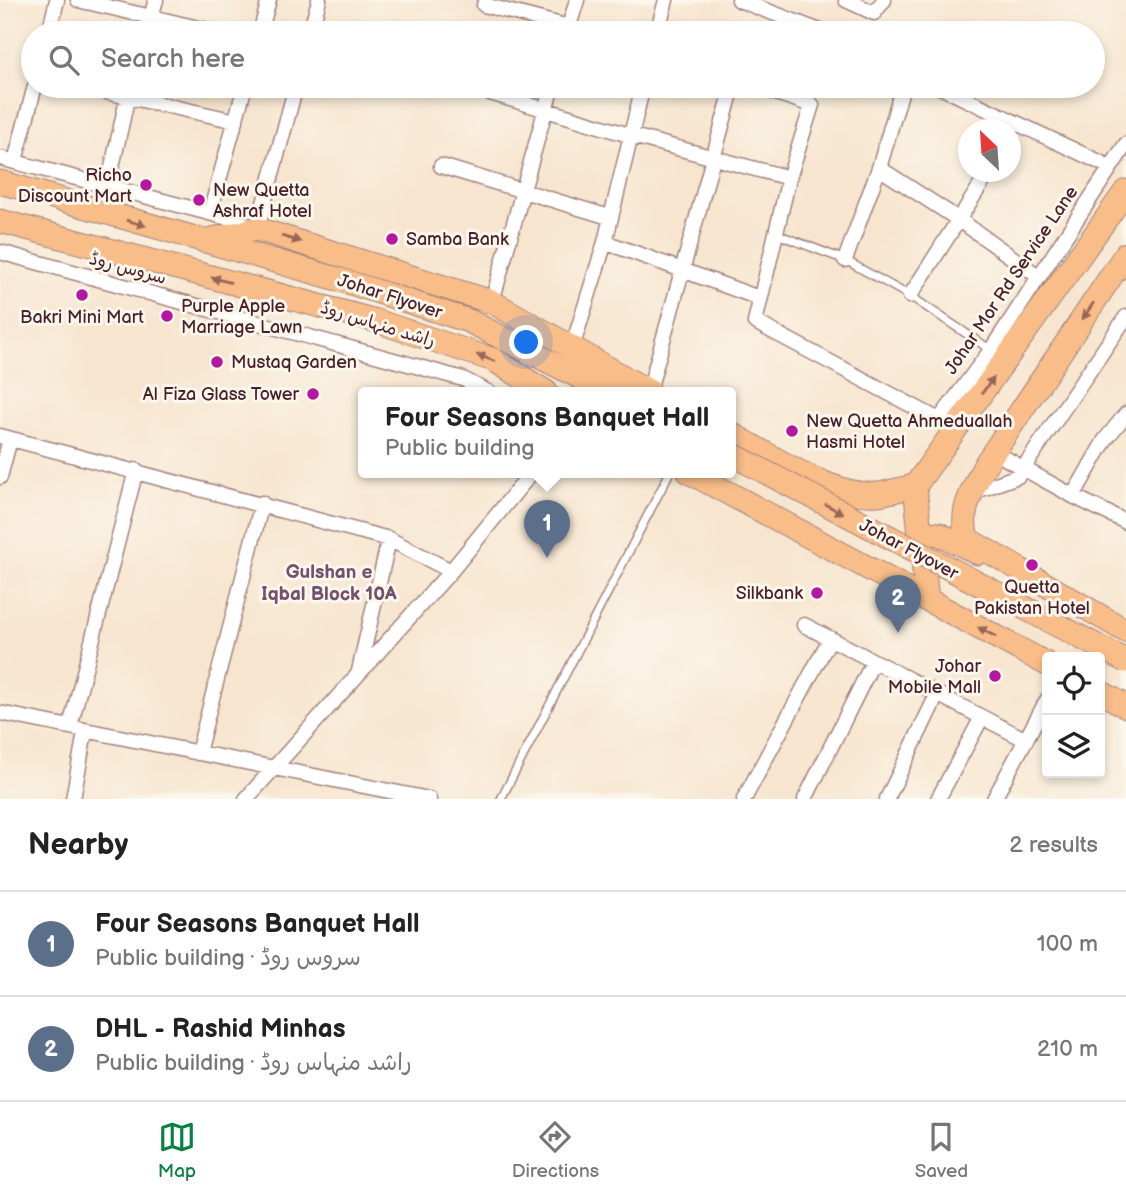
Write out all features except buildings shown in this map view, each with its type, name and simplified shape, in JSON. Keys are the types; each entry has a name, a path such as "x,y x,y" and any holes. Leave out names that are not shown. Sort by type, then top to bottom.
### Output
{"main road":[{"path":"0,182 201,242 257,229 492,302 642,387"},
{"path":"927,600 915,485 947,425 1039,288 1126,191"},
{"name":"راشد منہاس روڈ","path":"0,221 373,320 494,360 538,387"},
{"name":"Johar Flyover","path":"201,242 348,282 468,321 599,387"},
{"path":"1126,254 994,452 971,493 962,520 967,539 1126,631"},
{"path":"736,437 813,478 842,488 875,495 915,485"},
{"name":"Johar Flyover","path":"736,457 903,547 1126,661"},
{"path":"700,478 1042,661"},
{"path":"785,523 813,478"},
{"path":"919,532 939,534 1050,588"},
{"path":"1105,695 1126,706"}],"street":[{"path":"52,21 57,0"},
{"path":"78,0 171,21"},
{"path":"150,21 156,0"},
{"path":"263,21 269,0"},
{"path":"313,21 319,0"},
{"path":"571,21 577,0"},
{"path":"660,21 666,0"},
{"path":"739,0 794,21"},
{"path":"846,0 874,13 884,0"},
{"path":"484,5 538,21"},
{"path":"15,161 32,98"},
{"path":"108,186 127,98"},
{"path":"153,98 236,121"},
{"path":"210,214 243,98"},
{"path":"0,158 257,229 293,98"},
{"path":"506,98 629,135 789,178"},
{"path":"492,302 548,98"},
{"path":"572,348 604,242 640,98"},
{"path":"650,387 730,98"},
{"path":"791,98 812,105 789,178 754,318 757,325 947,425"},
{"path":"845,260 879,168 899,98"},
{"path":"964,98 1009,119"},
{"path":"1021,124 1110,167"},
{"name":"Johar Mor Rd Service Lane","path":"947,425 991,350 1039,288 1126,144"},
{"path":"441,166 609,217"},
{"path":"879,168 958,219 1039,288"},
{"path":"910,296 982,182"},
{"path":"604,242 759,298"},
{"name":"سروس روڈ","path":"0,252 463,379 478,387"},
{"path":"971,493 1018,476 1124,326"},
{"path":"1073,496 1105,440 1126,414"},
{"path":"0,477 5,437 262,503 389,539 451,570"},
{"path":"994,452 1126,522"},
{"path":"69,727 136,470"},
{"path":"246,799 451,570 527,478"},
{"path":"198,753 262,503"},
{"path":"358,675 389,539"},
{"path":"804,625 1026,740"},
{"path":"744,799 830,639"},
{"path":"806,799 873,662"},
{"path":"887,799 937,695"},
{"path":"994,799 1042,710"},
{"path":"0,713 429,799"},
{"path":"938,799 981,719"},
{"path":"74,799 85,732"}],"lane":[{"path":"777,234 845,260 910,296 991,350"},
{"path":"501,799 667,478"}],"place":[{"name":"Richo Discount Mart","path":"146,185"},
{"name":"New Quetta Ashraf Hotel","path":"199,200"},
{"name":"Samba Bank","path":"392,239"},
{"name":"Bakri Mini Mart","path":"82,295"},
{"name":"Purple Apple Marriage Lawn","path":"167,316"},
{"name":"Mustaq Garden","path":"217,362"},
{"name":"Al Fiza Glass Tower","path":"313,394"},
{"name":"New Quetta Ahmeduallah Hasmi Hotel","path":"792,431"},
{"name":"Four Seasons Banquet Hall","path":"547,558"},
{"name":"Quetta Pakistan Hotel","path":"1032,565"},
{"name":"Silkbank","path":"817,593"},
{"name":"DHL - Rashid Minhas","path":"898,633"},
{"name":"Johar Mobile Mall","path":"995,676"}],"district":[{"name":"Gulshan e Iqbal Block 10A","path":"329,582"}]}
